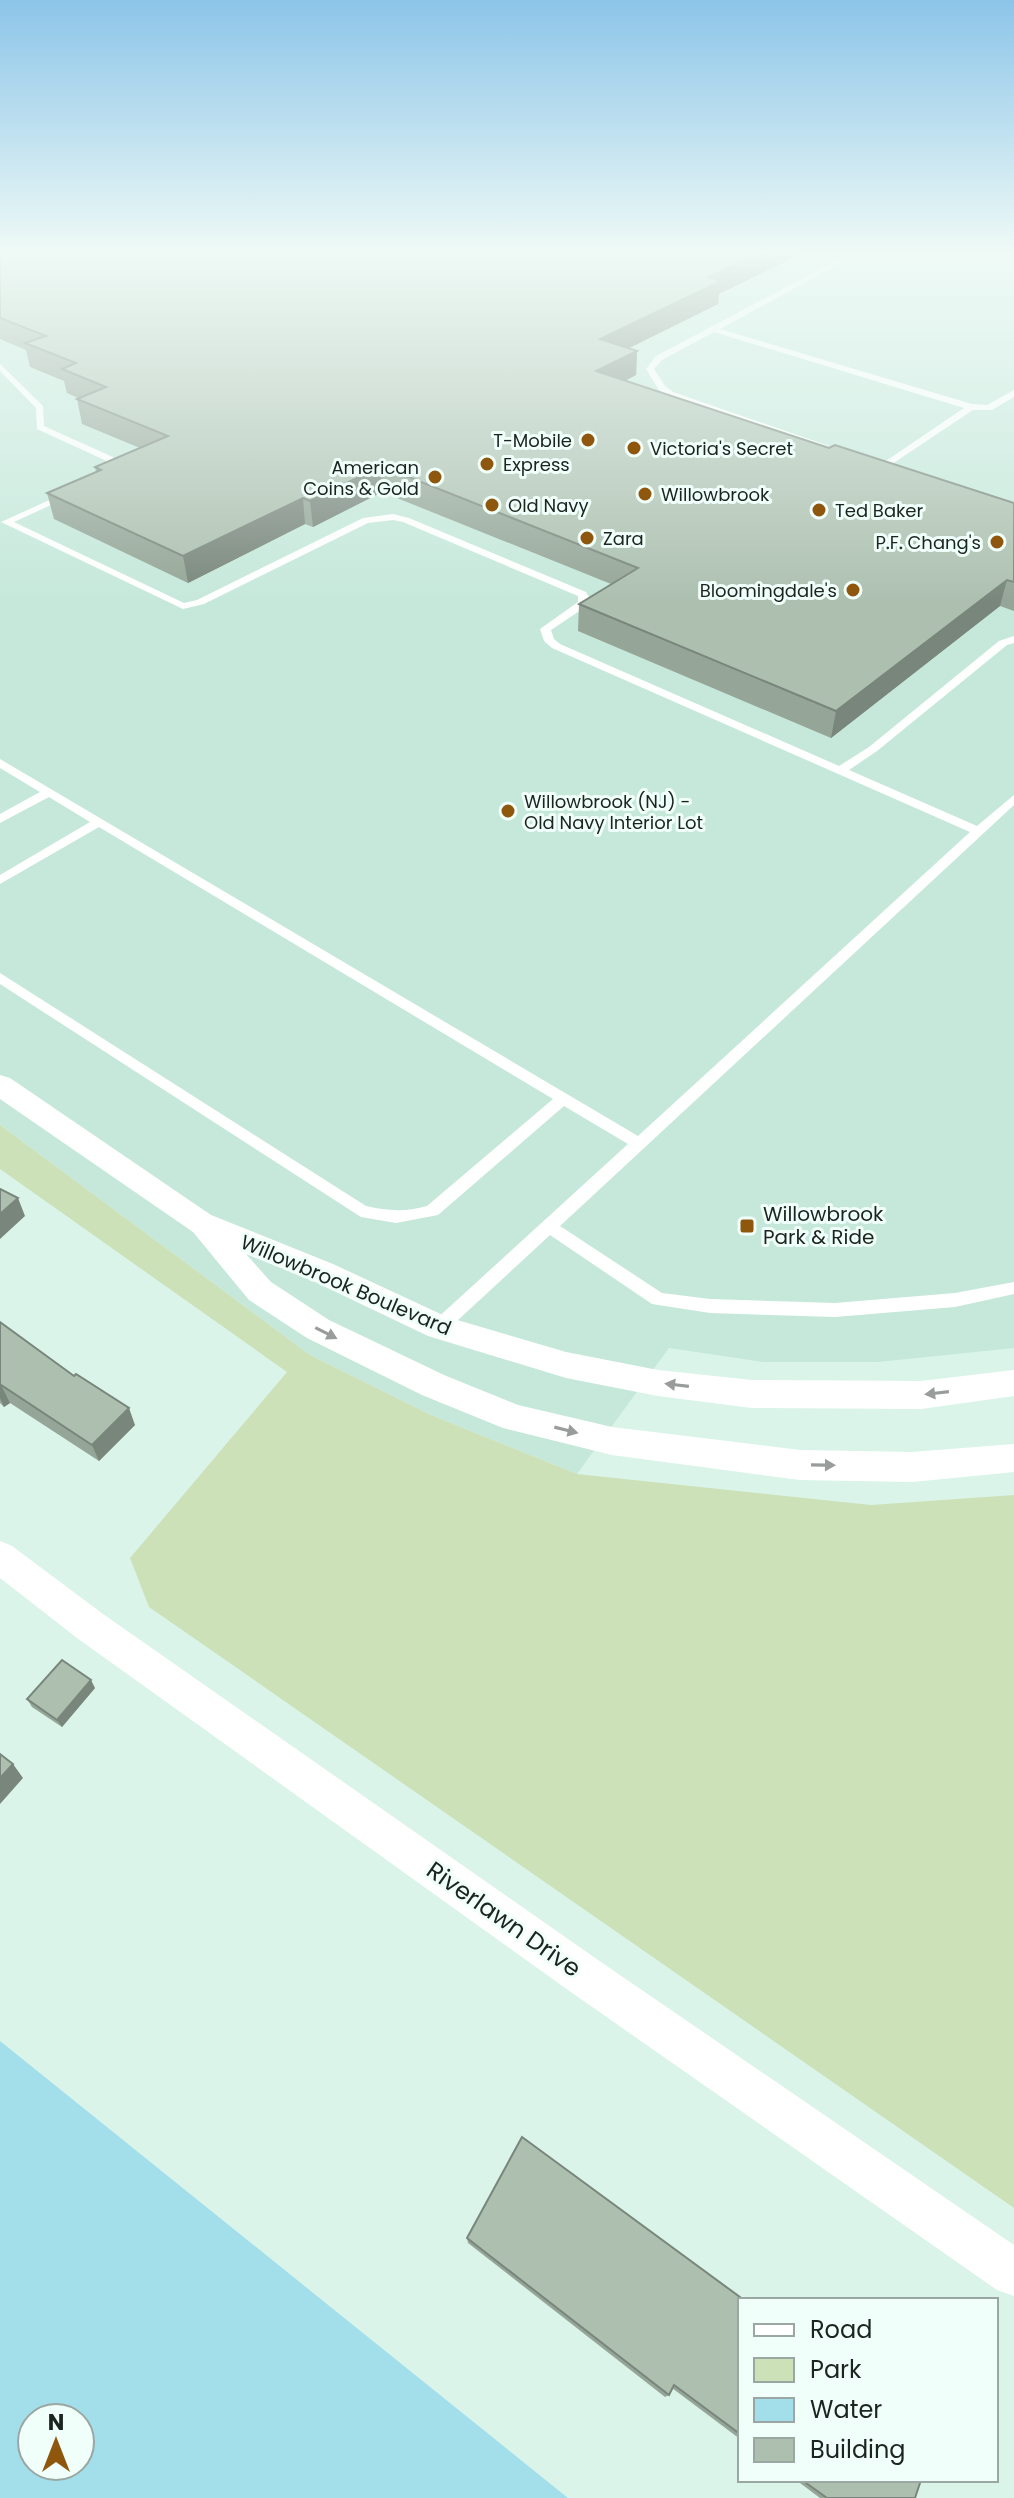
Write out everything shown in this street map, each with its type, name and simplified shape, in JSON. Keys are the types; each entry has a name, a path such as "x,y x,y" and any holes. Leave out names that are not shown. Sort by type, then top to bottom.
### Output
{"street":[{"name":"Willowbrook Boulevard","path":"0,1085 201,1223 322,1272 439,1327 566,1365 658,1383 752,1394 921,1395 1014,1383"},
{"name":"Willowbrook Boulevard","path":"201,1223 260,1291 318,1329 433,1385 515,1418 612,1441 708,1456 800,1465 912,1467 1014,1458"},
{"name":"Riverlawn Drive","path":"0,1557 90,1626 571,1966 1014,2273"}],"lane":[{"path":"2,369 40,408 40,427 117,465 116,473 99,481"},
{"path":"650,369 662,388 685,400 856,459"},
{"path":"843,369 971,407 989,408 1014,393"},
{"path":"880,469 971,407"},
{"path":"868,464 891,474"},
{"path":"86,487 6,522 183,606 200,602 366,520 393,517 406,520 582,594 585,599 583,604 545,629 549,641 556,646 980,832"},
{"path":"842,769 873,749 1003,643 1014,639"},
{"path":"0,763 638,1143"},
{"path":"0,819 49,792"},
{"path":"439,1327 1014,799"},
{"path":"0,880 99,822"},
{"path":"0,978 361,1211 387,1218 410,1218 432,1211 563,1099"},
{"path":"548,1226 658,1299 710,1306 835,1310 955,1300 1014,1288"}],"shaded area":[{"path":"0,369 1014,369 1014,1348 878,1362 763,1362 669,1348 577,1474 431,1415 310,1355 0,1125"}],"green space":[{"path":"0,1125 310,1355 431,1415 577,1474 871,1505 1014,1495 1014,2208 149,1607 130,1558 287,1372 0,1169"}],"water":[{"path":"0,2041 568,2498 0,2498"}],"building":[{"path":"62,369 601,369 596,371 829,448 835,445 1014,503 1014,582 1007,580 836,711 579,604 638,568 381,466 310,501 303,498 183,556 47,493 101,470 95,467 168,436 77,399 106,387"},
{"path":"0,1189 18,1198 0,1214"},
{"path":"0,1322 74,1376 76,1374 129,1408 92,1445 0,1387"},
{"path":"62,1660 91,1680 57,1720 27,1699"},
{"path":"0,1754 13,1764 0,1778"},
{"path":"522,2137 741,2298 738,2298 738,2433 674,2385 669,2395 467,2238"},
{"path":"805,2482 920,2482 915,2498 827,2498"}],"place":[{"name":"T-Mobile","path":"588,440"},
{"name":"Victoria's Secret","path":"634,448"},
{"name":"Express","path":"487,464"},
{"name":"American Coins & Gold","path":"435,477"},
{"name":"Willowbrook","path":"645,494"},
{"name":"Old Navy","path":"492,505"},
{"name":"Ted Baker","path":"819,510"},
{"name":"Zara","path":"587,538"},
{"name":"P.F. Chang's","path":"997,542"},
{"name":"Bloomingdale's","path":"853,590"},
{"name":"Willowbrook (NJ) - Old Navy Interior Lot","path":"508,811"},
{"name":"Willowbrook Park & Ride","path":"747,1226"}]}
